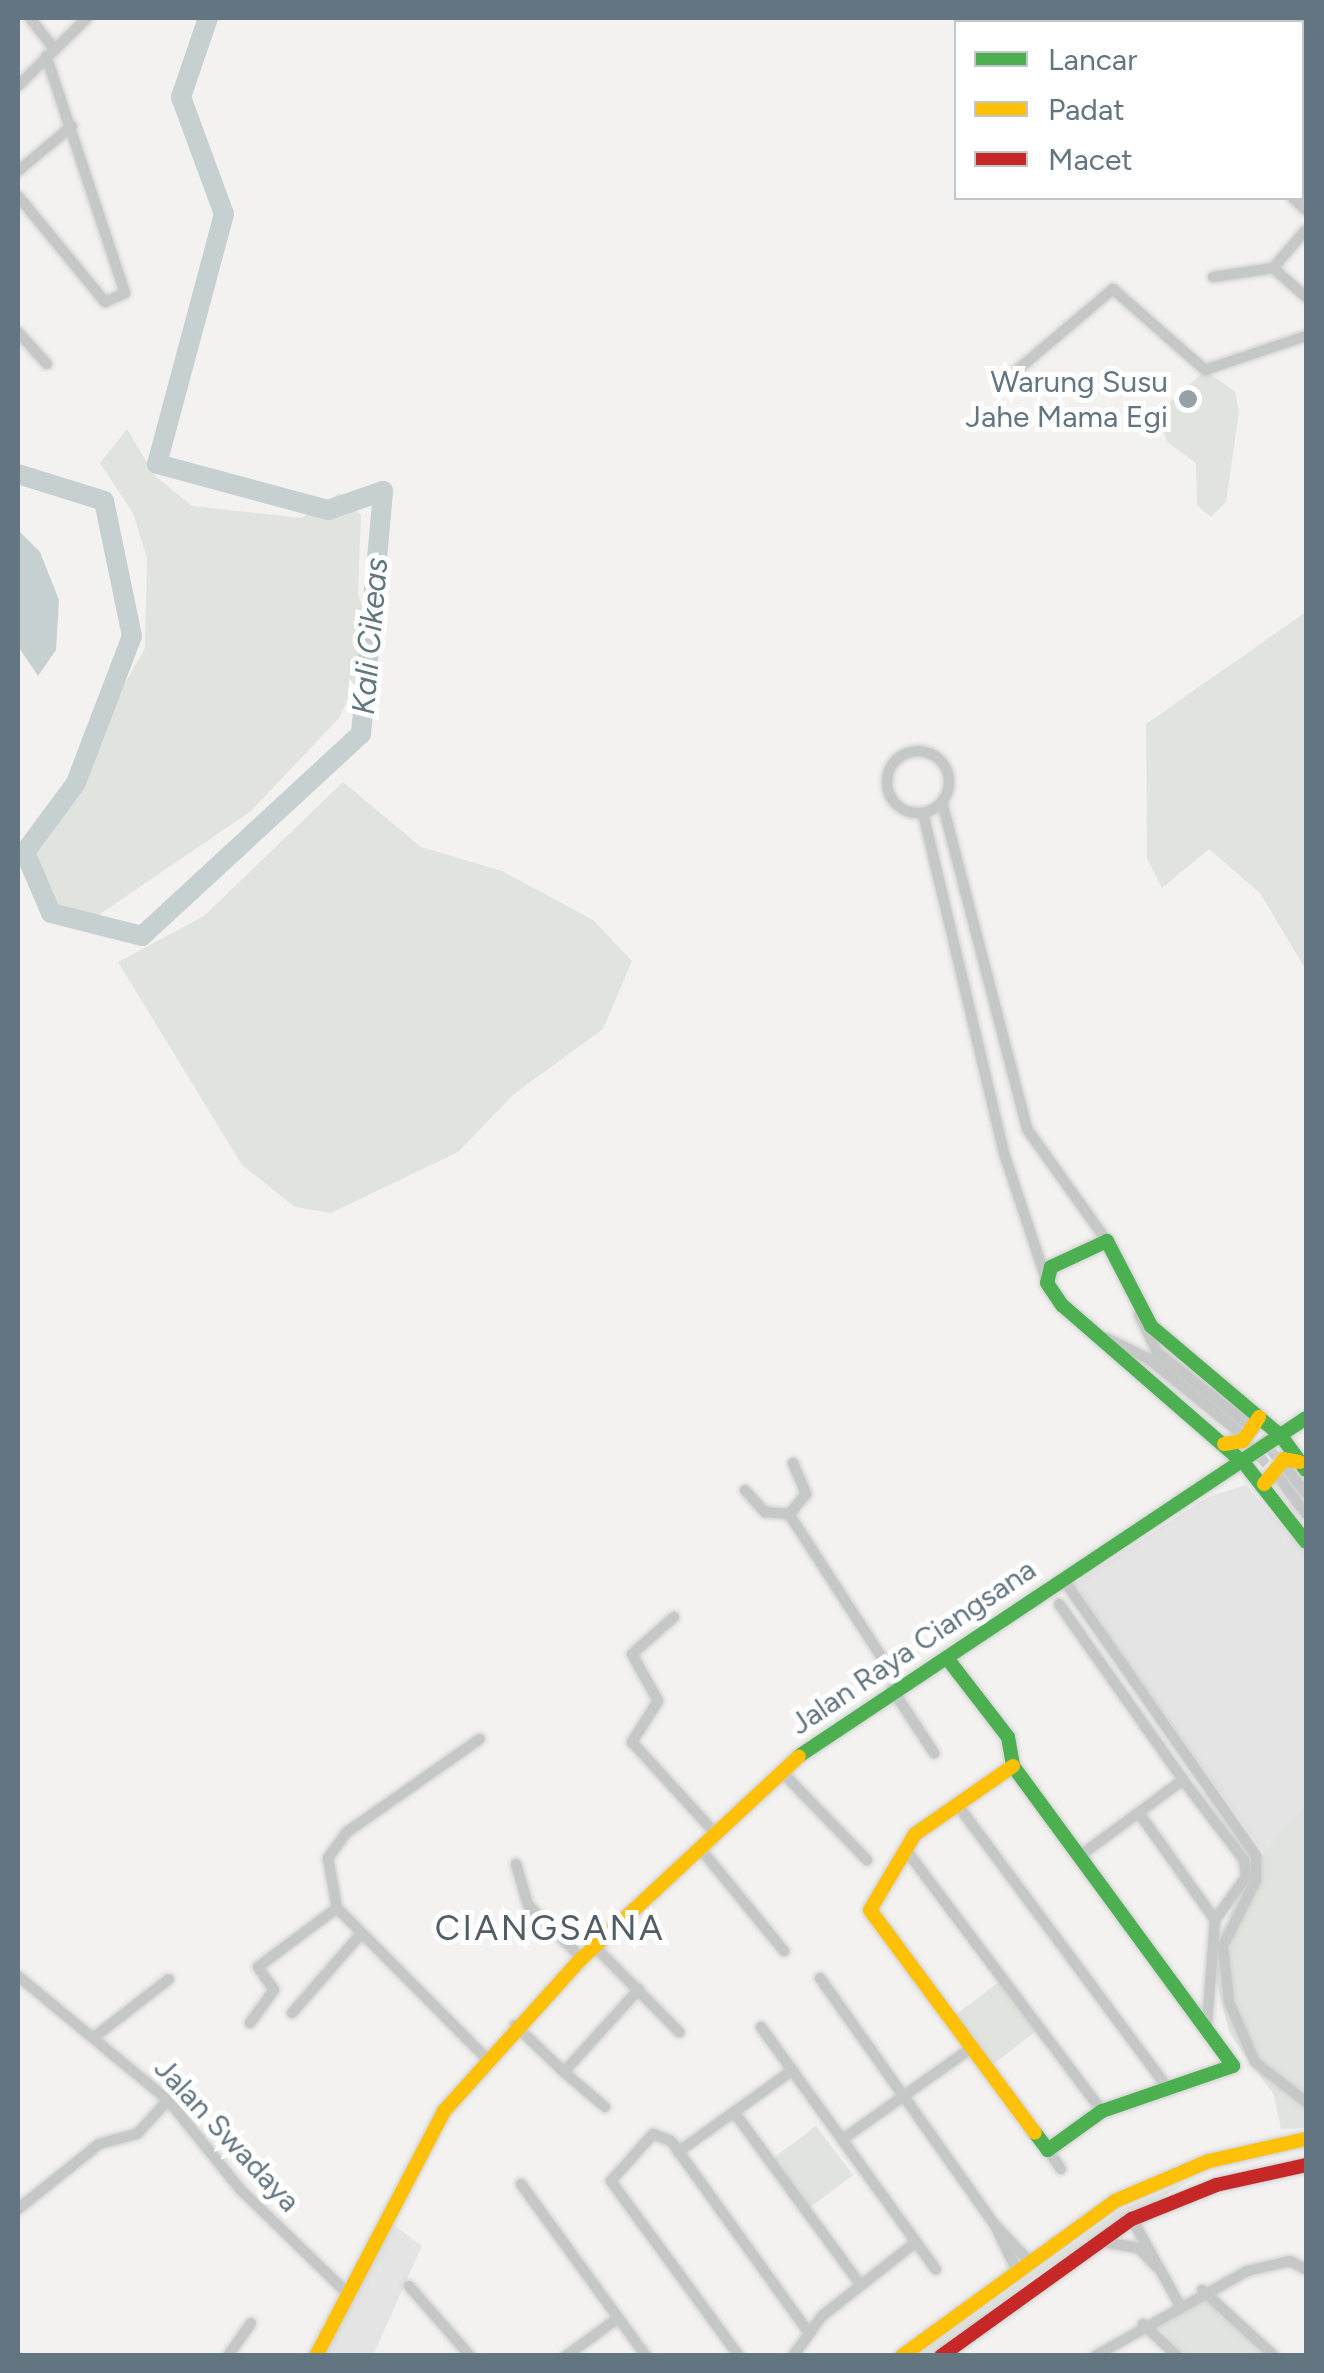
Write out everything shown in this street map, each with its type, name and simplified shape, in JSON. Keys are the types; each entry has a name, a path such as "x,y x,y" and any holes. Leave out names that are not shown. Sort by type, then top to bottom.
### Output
{"street":[{"path":"18,196 105,302 125,293 49,51 30,18"},
{"path":"18,86 49,51 87,18"},
{"path":"18,170 72,126"},
{"path":"1213,277 1273,268 1306,230"},
{"path":"1273,268 1306,297"},
{"path":"1015,372 1113,289 1205,370 1306,336"},
{"path":"18,332 47,364"},
{"path":"942,802 924,812 901,808 888,789 899,757 920,751 944,764 942,802 1027,1129 1096,1218 1102,1240 1166,1342 1248,1424"},
{"path":"924,812 1047,1283 1086,1330 1244,1462 1306,1542"},
{"path":"1051,1267 1085,1254 1102,1240"},
{"path":"1038,1256 1051,1267"},
{"path":"1047,1283 1051,1267"},
{"path":"1086,1330 1148,1359 1248,1424 1280,1436 1306,1493"},
{"name":"Jalan Raya Ciangsana","path":"316,2356 350,2296 422,2145 514,2024 582,1958 703,1852 781,1772 895,1686 1306,1418"},
{"path":"1224,1444 1243,1442 1248,1424"},
{"path":"1264,1484 1284,1459 1294,1470 1306,1514"},
{"path":"788,1514 806,1494 793,1463"},
{"path":"744,1490 765,1512 788,1514"},
{"path":"788,1514 934,1753"},
{"path":"1063,1579 1256,1856 1256,1880 1223,1946 1232,2013 1256,2062 1306,2102"},
{"path":"1059,1604 1248,1868 1215,1920 1207,2023"},
{"path":"674,1617 632,1654 658,1701 632,1742 718,1836"},
{"path":"950,1662 1008,1737 1013,1766 1207,2023 1232,2066 1102,2111 1048,2150"},
{"path":"480,1740 346,1832 328,1858 337,1908 487,2058"},
{"path":"1013,1766 956,1804 906,1850 870,1910 1061,2169"},
{"path":"781,1772 868,1860"},
{"path":"1081,1856 1183,1780"},
{"path":"956,1804 1168,2090"},
{"path":"1138,1813 1215,1920"},
{"path":"906,1850 1102,2111"},
{"path":"703,1852 784,1951"},
{"path":"516,1864 528,1905 582,1958"},
{"path":"250,2023 274,1990 258,1967 337,1908"},
{"path":"292,2013 360,1934"},
{"path":"595,1948 679,2032"},
{"name":"Jalan Swadaya","path":"18,1976 168,2100 240,2189 350,2296"},
{"path":"820,1978 1023,2266"},
{"path":"93,2038 169,1979"},
{"path":"564,2072 639,1989"},
{"path":"514,2024 605,2107"},
{"path":"761,2027 936,2270"},
{"path":"843,2140 971,2048"},
{"path":"678,2152 793,2070"},
{"path":"18,2208 98,2144 137,2134 168,2100"},
{"path":"734,2112 860,2284"},
{"path":"739,2356 611,2181 653,2134 678,2152 808,2332"},
{"path":"902,2356 1116,2201 1208,2161 1306,2139"},
{"path":"1208,2161 1216,2185"},
{"path":"941,2356 1097,2240 1132,2219 1216,2185 1306,2165"},
{"path":"521,2184 646,2356"},
{"path":"1132,2219 1178,2302"},
{"path":"995,2225 1023,2266"},
{"path":"1097,2240 1138,2248 1161,2271"},
{"path":"793,2356 808,2332 860,2284 916,2242"},
{"path":"1095,2356 1202,2290 1290,2261 1306,2269"},
{"path":"409,2286 470,2356"},
{"path":"1202,2290 1274,2356"},
{"path":"566,2356 618,2318"},
{"path":"228,2356 251,2324"},
{"path":"1142,2324 1177,2356"}],"shaded area":[{"path":"1205,370 1235,392 1239,412 1226,502 1211,517 1197,505 1196,463 1167,442 1159,413"},
{"path":"127,429 155,476 192,506 302,518 339,493 361,515 358,594 374,645 339,718 250,812 94,918 41,902 25,877 37,838 145,648 147,558 133,513 100,463"},
{"path":"18,530 40,552 59,600 56,650 38,676 18,646"},
{"path":"1306,612 1306,970 1260,893 1209,849 1162,888 1147,859 1146,724"},
{"path":"343,782 421,847 502,871 593,920 632,961 603,1029 514,1094 458,1152 331,1213 295,1207 242,1165 118,962 204,916"},
{"path":"1246,1485 1306,1554 1306,1804 1265,1854 1072,1585 1208,1497"},
{"path":"1306,1804 1306,2128 1281,2129 1274,2095 1230,2034 1215,1978 1220,1935 1255,1864"},
{"path":"999,1982 1036,2031 991,2066 954,2016"},
{"path":"816,2126 853,2175 808,2209 771,2160"},
{"path":"1189,2181 1046,2269 931,2355 917,2356 1120,2210"},
{"path":"391,2223 422,2246 373,2355 325,2356"},
{"path":"1197,2298 1206,2301 1264,2355 1184,2355 1156,2325"}],"waterway":[{"name":"Kali Cikeas","path":"18,474 104,501 132,636 76,783 25,852 51,913 142,936 361,734 383,491 328,510 157,464 224,214 181,97 208,18"}],"tunnel":[{"path":"1250,1427 1285,1467"},
{"path":"1240,1434 1275,1474"}],"traffic: fast":[{"path":"1306,1470 1281,1436 1151,1326 1107,1241 1051,1267 1047,1283 1062,1305 1244,1463 1306,1542"},
{"path":"799,1756 1306,1418"},
{"path":"950,1662 1008,1737 1013,1766 1233,2066 1102,2111 1048,2150 1035,2133"}],"traffic: slow":[{"path":"1224,1444 1243,1441 1259,1417"},
{"path":"1264,1484 1284,1459 1300,1462"},
{"path":"316,2356 444,2111 582,1958 799,1756"},
{"path":"1013,1766 915,1834 870,1910 1035,2133"},
{"path":"902,2356 1115,2201 1209,2161 1306,2139"}],"traffic: jam":[{"path":"941,2356 1132,2219 1216,2185 1306,2165"}],"place":[{"name":"Warung Susu Jahe Mama Egi","path":"1188,399"}],"district":[{"name":"CIANGSANA","path":"550,1928"}]}
